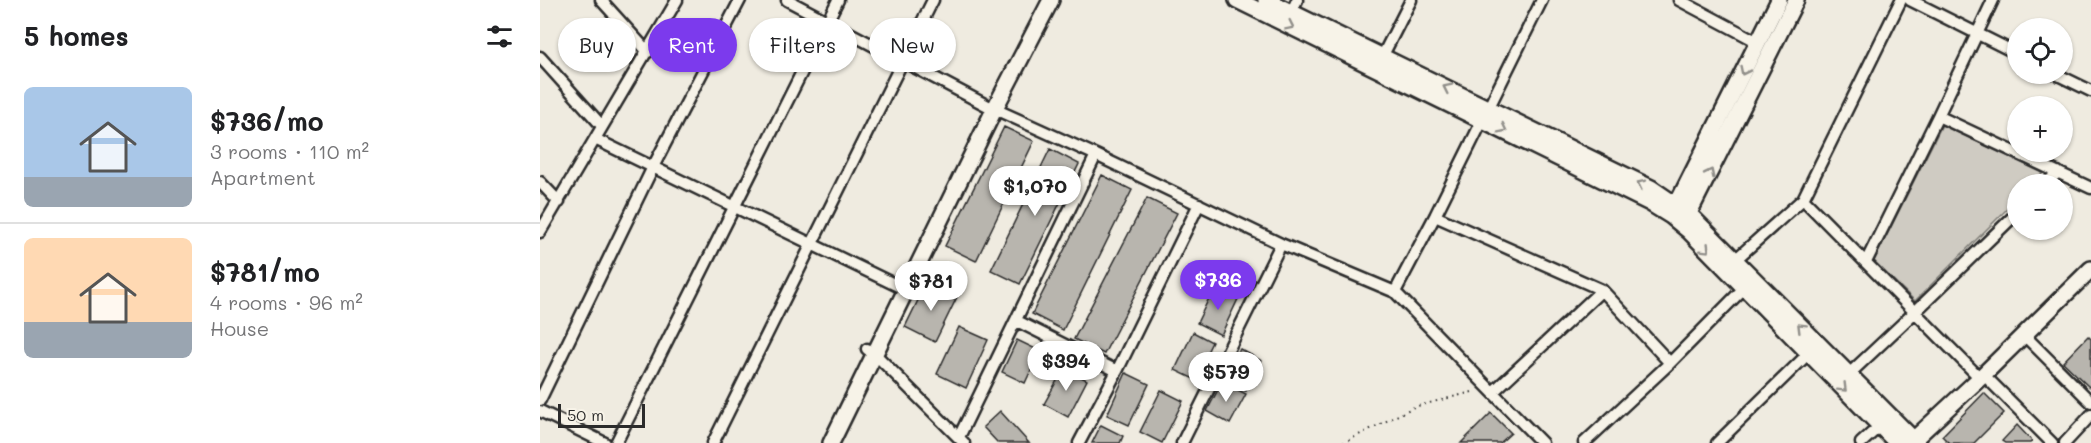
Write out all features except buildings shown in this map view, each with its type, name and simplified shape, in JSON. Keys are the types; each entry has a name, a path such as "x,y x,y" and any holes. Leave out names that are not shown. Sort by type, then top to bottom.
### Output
{"street":[{"path":"540,232 648,52 601,0"},
{"path":"667,18 677,0"},
{"path":"540,400 653,167 740,0"},
{"path":"787,0 822,18"},
{"path":"829,18 838,0"},
{"path":"924,18 933,0"},
{"path":"821,443 871,351 991,107 1039,0"},
{"path":"831,443 898,286 991,107 1051,0"},
{"path":"1237,0 1651,188 1735,260 1848,375 1885,421 1897,443"},
{"path":"1266,0 1294,6 1485,113"},
{"path":"1382,57 1411,0"},
{"path":"1395,292 1436,216 1542,0"},
{"path":"1679,0 1758,42"},
{"path":"1680,215 1779,0"},
{"path":"1680,215 1796,0"},
{"path":"1735,260 1803,199 1901,0"},
{"path":"1910,0 2007,48"},
{"path":"1866,262 1993,0"},
{"path":"540,57 602,126"},
{"path":"616,443 802,72"},
{"path":"713,443 898,72"},
{"path":"925,72 991,107 1281,244 1395,292 1542,443"},
{"path":"2073,83 2091,92"},
{"path":"1938,116 2091,188"},
{"path":"595,139 898,286"},
{"path":"871,351 961,440 1096,155"},
{"path":"540,182 559,202"},
{"path":"1803,199 2052,443"},
{"path":"1079,443 1199,204"},
{"path":"1680,215 1744,288 1809,353 1885,421 1914,442 2091,269"},
{"path":"1436,216 1602,290 1670,363"},
{"path":"1848,375 2007,223"},
{"path":"1182,443 1281,244"},
{"path":"1584,443 1670,363 1744,288"},
{"path":"1491,389 1602,290"},
{"path":"1017,321 1117,371"},
{"path":"2024,335 2091,402"},
{"path":"1717,443 1809,353"},
{"path":"540,411 605,443"},
{"path":"2065,443 2091,415"},
{"path":"1861,443 1885,421"}],"path":[{"path":"1342,443 1414,407 1491,389"}],"shaded area":[{"path":"1942,125 2007,156 2007,162 2020,162 2043,173 2007,174 2007,209 1915,301 1874,261"}]}
